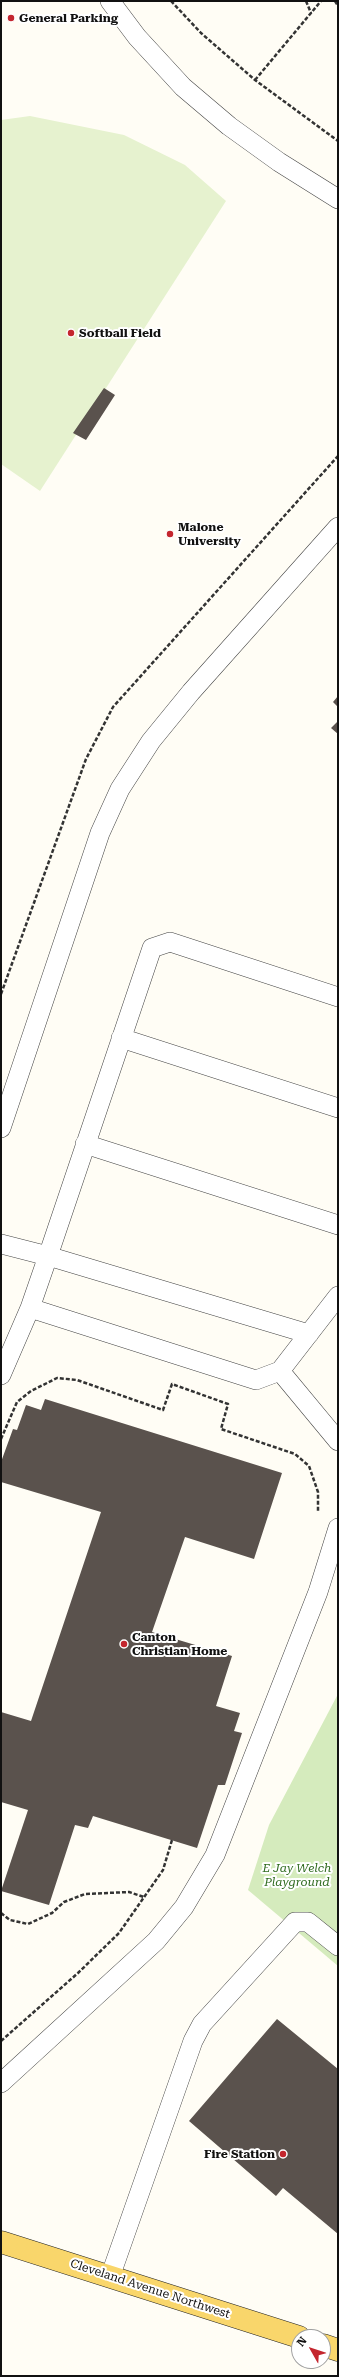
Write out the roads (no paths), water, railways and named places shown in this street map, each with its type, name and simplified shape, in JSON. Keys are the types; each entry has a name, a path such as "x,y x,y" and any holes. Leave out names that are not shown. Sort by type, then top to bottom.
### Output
{"main road":[{"name":"Cleveland Avenue Northwest","path":"1,2242 291,2334"}],"lane":[{"path":"110,1 137,37 183,86 229,126 279,162 338,199"},
{"path":"1,1128 100,834 120,789 151,741 186,698 338,527"},
{"path":"1,1375 30,1308 152,948 170,942 338,997"},
{"path":"121,1038 338,1108"},
{"path":"85,1144 338,1225"},
{"path":"1,1244 48,1256 308,1334"},
{"path":"30,1308 256,1380 280,1371 338,1296"},
{"path":"280,1371 338,1441"},
{"path":"1,2083 156,1941 184,1907 215,1855 318,1592 338,1528"},
{"path":"110,2276 193,2041 202,2024 295,1922 308,1922 338,1946"}],"place":[{"name":"General Parking","path":"11,18"},
{"name":"Softball Field","path":"71,333"},
{"name":"Malone University","path":"170,534"},
{"name":"Canton Christian Home","path":"124,1644"},
{"name":"Fire Station","path":"283,2154"}],"park label":[{"name":"E Jay Welch Playground","path":"297,1875"}]}
